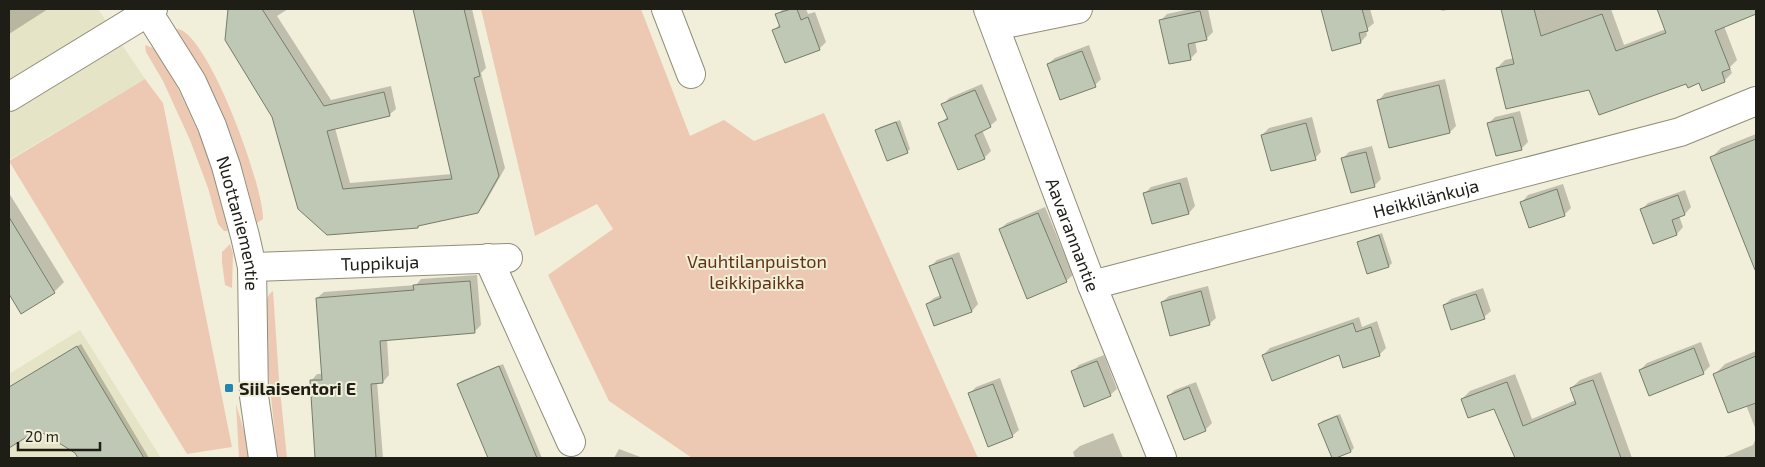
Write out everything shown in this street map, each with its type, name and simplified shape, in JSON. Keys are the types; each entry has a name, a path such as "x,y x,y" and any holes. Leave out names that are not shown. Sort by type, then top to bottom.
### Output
{"street":[{"path":"666,9 691,74"},
{"path":"991,18 1078,9"},
{"path":"9,97 149,10"},
{"name":"Nuottaniementie","path":"149,10 192,82 212,126 226,166 252,267 254,396 264,458"},
{"name":"Aavarannantie","path":"991,18 1092,285 1162,458"},
{"name":"Heikkilänkuja","path":"1092,285 1680,132 1756,101"},
{"name":"Tuppikuja","path":"252,267 498,258 571,442"}],"shaded area":[{"path":"9,9 98,9 145,79 9,160"},
{"path":"80,330 161,458 9,458 9,374"}],"green space":[{"name":"Vauhtilanpuiston leikkipaikka","path":"481,9 641,9 690,136 724,120 754,141 824,113 978,458 692,458 609,401 548,275 613,229 597,204 535,236"},
{"path":"178,29 191,38 204,57 219,83 232,114 245,146 261,202 263,219 257,223 240,160 223,114 196,64 173,30"},
{"path":"145,45 156,49 177,86 204,145 228,231 224,231 218,224 208,188 190,140 163,81 146,52"},
{"path":"145,79 163,103 232,447 187,454 9,161"},
{"path":"230,244 233,253 232,288 225,285 222,262 222,252"},
{"path":"273,291 287,458 278,458 277,455 268,368 266,307 268,296"},
{"path":"236,404 248,444 250,458 239,458"}],"building":[{"path":"228,9 262,9 324,106 384,92 390,116 327,131 343,189 452,179 413,9 464,9 480,76 474,78 499,176 478,213 418,226 418,228 327,235 298,209 272,117 225,40"},
{"path":"797,9 801,20 808,17 820,50 785,63 772,30 780,27 775,14"},
{"path":"1321,9 1362,9 1368,31 1359,33 1361,43 1332,51"},
{"path":"1501,9 1534,9 1541,36 1602,14 1616,51 1666,33 1657,9 1756,9 1756,14 1715,31 1730,69 1722,72 1725,82 1702,91 1699,83 1688,88 1686,84 1599,115 1589,90 1506,109 1496,68 1514,64"},
{"path":"1200,11 1207,40 1188,44 1191,60 1169,64 1159,20"},
{"path":"1082,51 1096,87 1060,100 1047,64"},
{"path":"1439,85 1450,133 1389,148 1377,100"},
{"path":"975,90 991,127 975,135 985,159 958,170 938,123 948,119 941,104"},
{"path":"1513,117 1522,150 1496,156 1487,123"},
{"path":"896,122 908,153 887,161 875,130"},
{"path":"1306,123 1316,160 1271,171 1261,135"},
{"path":"1756,139 1756,269 1755,270 1710,157"},
{"path":"1366,152 1375,187 1351,193 1341,158"},
{"path":"1180,183 1189,214 1152,224 1143,193"},
{"path":"1557,189 1565,216 1529,228 1520,202"},
{"path":"1678,195 1685,215 1672,220 1677,235 1653,244 1640,209"},
{"path":"1038,213 1067,282 1027,299 999,229"},
{"path":"9,217 55,293 21,314 9,294"},
{"path":"1379,235 1389,267 1367,274 1357,242"},
{"path":"952,258 972,312 934,326 926,304 941,298 929,266"},
{"path":"470,281 475,333 380,341 383,383 371,384 376,458 315,458 310,380 322,380 316,298 414,290 413,285"},
{"path":"1201,291 1210,325 1170,336 1161,302"},
{"path":"1476,294 1485,319 1451,330 1443,305"},
{"path":"1353,323 1356,332 1371,327 1380,356 1343,368 1339,355 1272,381 1262,355"},
{"path":"77,346 144,458 78,458 75,453 38,430 9,448 9,387"},
{"path":"1694,348 1704,374 1649,396 1639,370"},
{"path":"1756,356 1756,403 1728,413 1713,374"},
{"path":"1097,361 1111,396 1084,407 1071,371"},
{"path":"499,366 537,458 488,458 457,384"},
{"path":"1593,380 1621,458 1515,458 1494,409 1468,418 1461,399 1507,382 1523,426 1576,404 1570,388"},
{"path":"993,384 1013,437 988,447 968,393"},
{"path":"1189,387 1206,431 1184,440 1167,396"},
{"path":"1337,416 1351,452 1332,458 1318,424"}],"place":[{"name":"Siilaisentori E","path":"229,388"}]}
